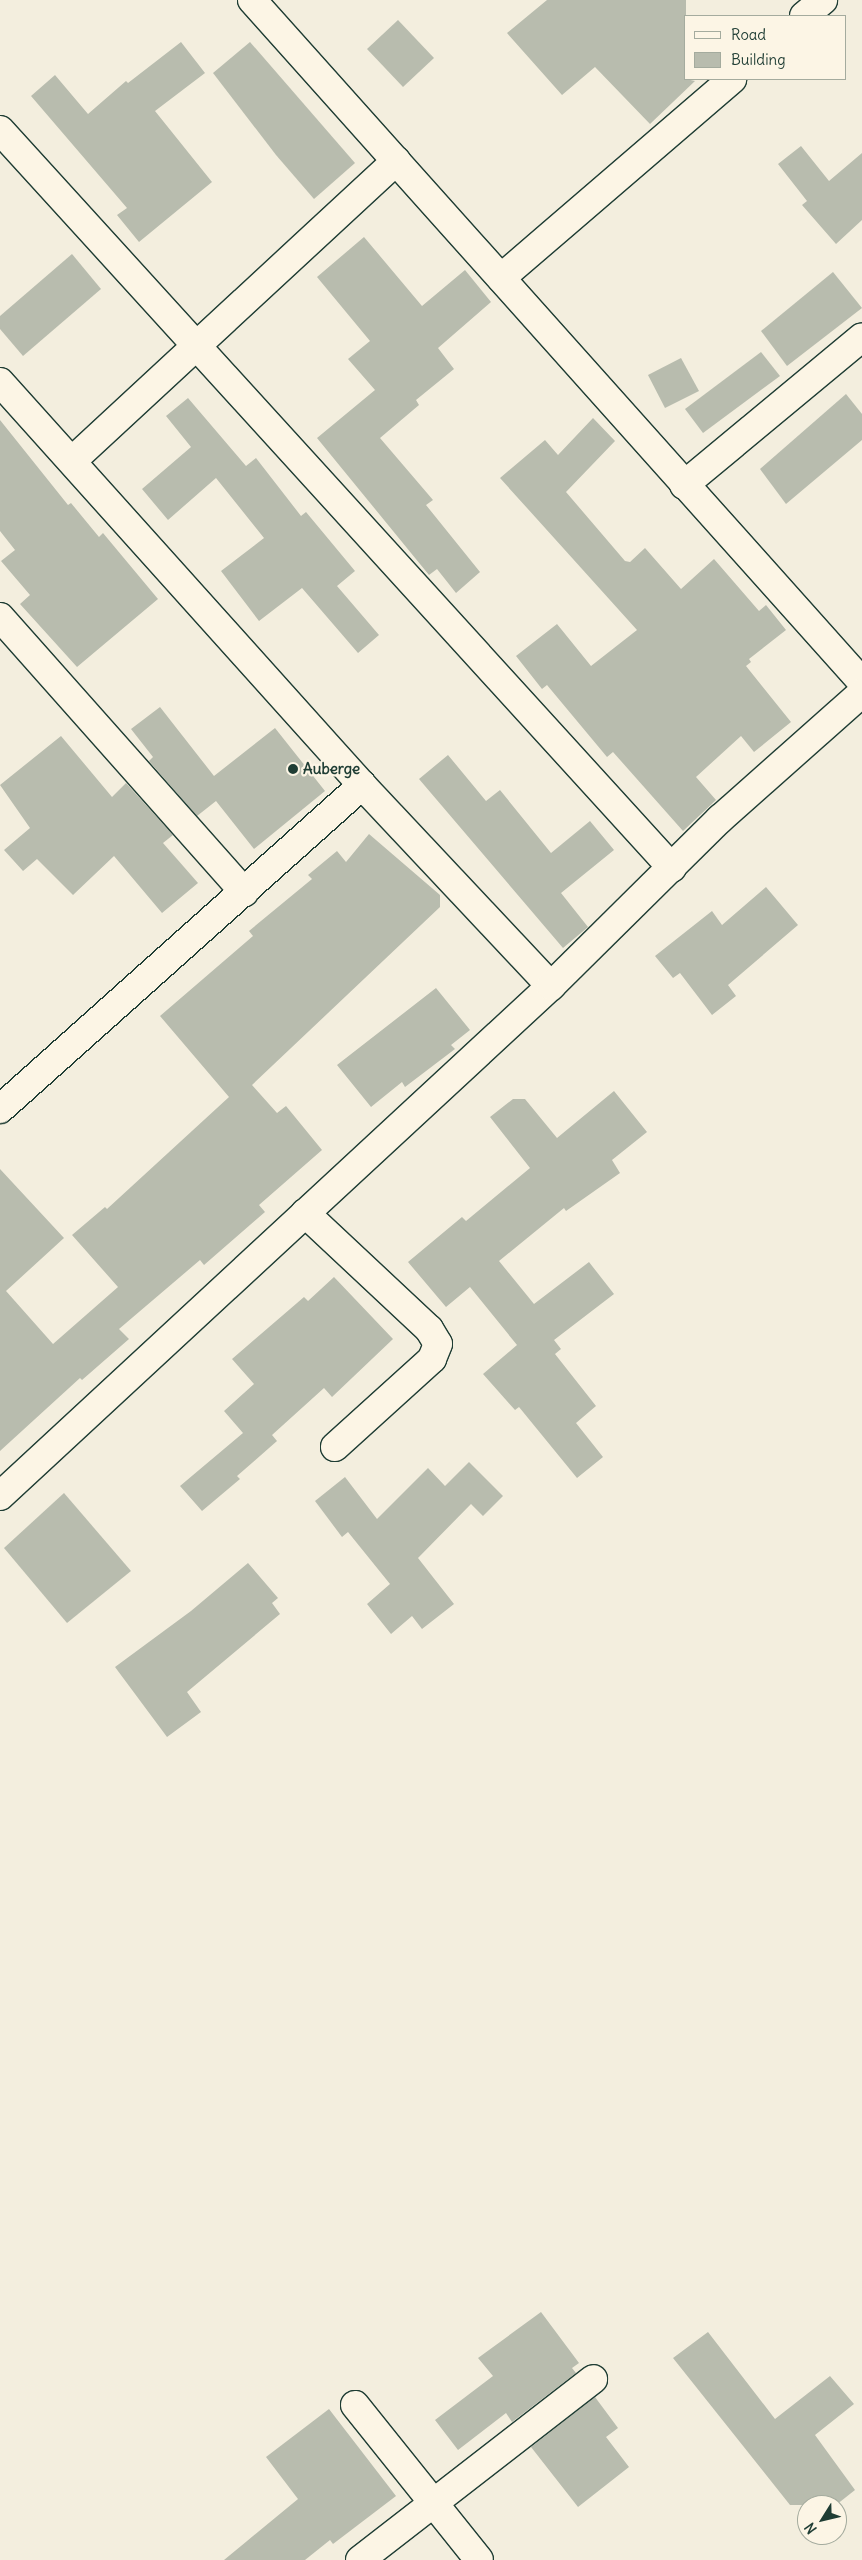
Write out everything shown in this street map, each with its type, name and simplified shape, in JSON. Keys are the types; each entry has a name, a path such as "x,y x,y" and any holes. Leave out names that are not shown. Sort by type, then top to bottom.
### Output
{"street":[{"path":"252,0 862,682"},
{"path":"805,15 823,0"},
{"path":"501,278 731,80"},
{"path":"0,130 672,868"},
{"path":"72,461 396,161"},
{"path":"684,485 862,337"},
{"path":"0,382 362,785 551,986"},
{"path":"0,617 244,892"},
{"path":"0,1496 551,986 720,819 862,693"},
{"path":"0,1109 362,785"},
{"path":"305,1213 429,1329 438,1344 432,1359 335,1447"},
{"path":"360,2560 593,2379"},
{"path":"355,2405 478,2560"}],"building":[{"path":"547,0 686,0 686,15 684,15 684,80 695,81 650,124 595,67 562,95 507,33"},
{"path":"398,20 434,58 403,87 367,49"},
{"path":"181,42 205,73 155,111 212,182 139,242 117,215 127,208 31,96 55,75 88,114 126,81 128,83"},
{"path":"250,42 355,163 314,199 276,155 213,73"},
{"path":"801,146 829,181 862,153 862,220 836,244 802,205 807,201 778,164"},
{"path":"364,237 422,306 465,270 491,302 438,348 454,369 416,400 419,405 380,438 433,500 426,505 480,572 456,593 437,569 429,575 317,438 375,390 348,359 370,341 317,277"},
{"path":"72,254 101,289 23,356 0,329 0,316"},
{"path":"833,272 862,308 787,366 761,331"},
{"path":"761,352 780,376 703,433 685,409"},
{"path":"681,358 699,391 665,408 648,375"},
{"path":"846,394 862,414 862,440 786,504 760,469"},
{"path":"188,398 246,466 256,458 301,516 306,512 355,571 337,586 379,635 358,653 302,588 259,621 221,571 264,538 216,478 168,520 142,489 191,447 166,416"},
{"path":"593,418 615,441 566,492 625,561 630,562 645,548 681,589 714,559 759,611 766,605 786,630 749,659 751,662 746,666 791,722 754,752 741,736 696,777 716,800 683,831 613,752 607,757 547,685 542,689 516,656 557,624 591,666 637,630 500,478 545,440 558,455"},
{"path":"0,420 68,505 71,503 99,537 103,533 158,599 77,667 20,604 30,595 1,561 15,550 0,531"},
{"path":"160,707 214,776 275,728 325,791 254,849 216,801 197,816 149,761 153,757 131,729"},
{"path":"61,736 112,797 126,783 173,835 163,843 198,883 162,913 114,856 73,895 37,859 23,871 4,850 30,828 0,785"},
{"path":"448,755 486,801 500,790 551,853 590,821 614,850 561,893 588,927 563,948 419,779"},
{"path":"369,834 440,895 440,907 252,1085 277,1113 286,1106 322,1150 259,1205 265,1212 204,1265 200,1260 119,1329 129,1339 82,1380 80,1378 0,1451 0,1169 64,1238 6,1291 53,1344 118,1287 72,1235 105,1207 107,1209 229,1097 160,1016 253,936 249,931 312,879 308,875 337,851 346,862"},
{"path":"766,887 798,925 728,985 736,996 712,1015 680,973 673,978 655,956 712,911 722,925"},
{"path":"436,988 470,1030 451,1045 455,1049 405,1087 402,1082 371,1107 337,1065"},
{"path":"614,1091 647,1132 612,1160 620,1173 566,1211 564,1208 499,1261 534,1304 589,1262 614,1294 554,1340 561,1349 555,1354 596,1406 576,1423 603,1457 577,1478 519,1407 515,1410 483,1374 517,1345 470,1287 446,1307 408,1262 462,1217 466,1221 530,1168 490,1117 513,1099 525,1099 557,1138"},
{"path":"334,1277 393,1339 332,1397 324,1388 272,1435 277,1441 237,1476 240,1479 202,1511 180,1486 243,1433 224,1411 254,1384 232,1359 304,1297 308,1301"},
{"path":"469,1462 503,1496 483,1516 471,1504 418,1558 454,1604 422,1629 412,1616 391,1634 367,1604 390,1584 348,1532 342,1537 315,1501 345,1477 377,1519 428,1468 445,1486"},
{"path":"64,1493 131,1571 67,1623 4,1548"},
{"path":"248,1563 278,1598 272,1603 280,1614 187,1692 201,1712 167,1737 115,1667 191,1611"},
{"path":"541,2312 579,2363 572,2368 576,2373 512,2422 506,2413 458,2450 435,2420 493,2376 478,2358"},
{"path":"708,2332 775,2419 830,2376 854,2404 815,2435 855,2490 847,2496 797,2495 797,2505 790,2505 673,2358"},
{"path":"595,2397 618,2428 606,2437 629,2467 578,2507 531,2447"},
{"path":"329,2409 396,2496 333,2544 330,2540 305,2560 224,2560 298,2499 266,2457"}],"place":[{"name":"Auberge","path":"293,769"}]}
